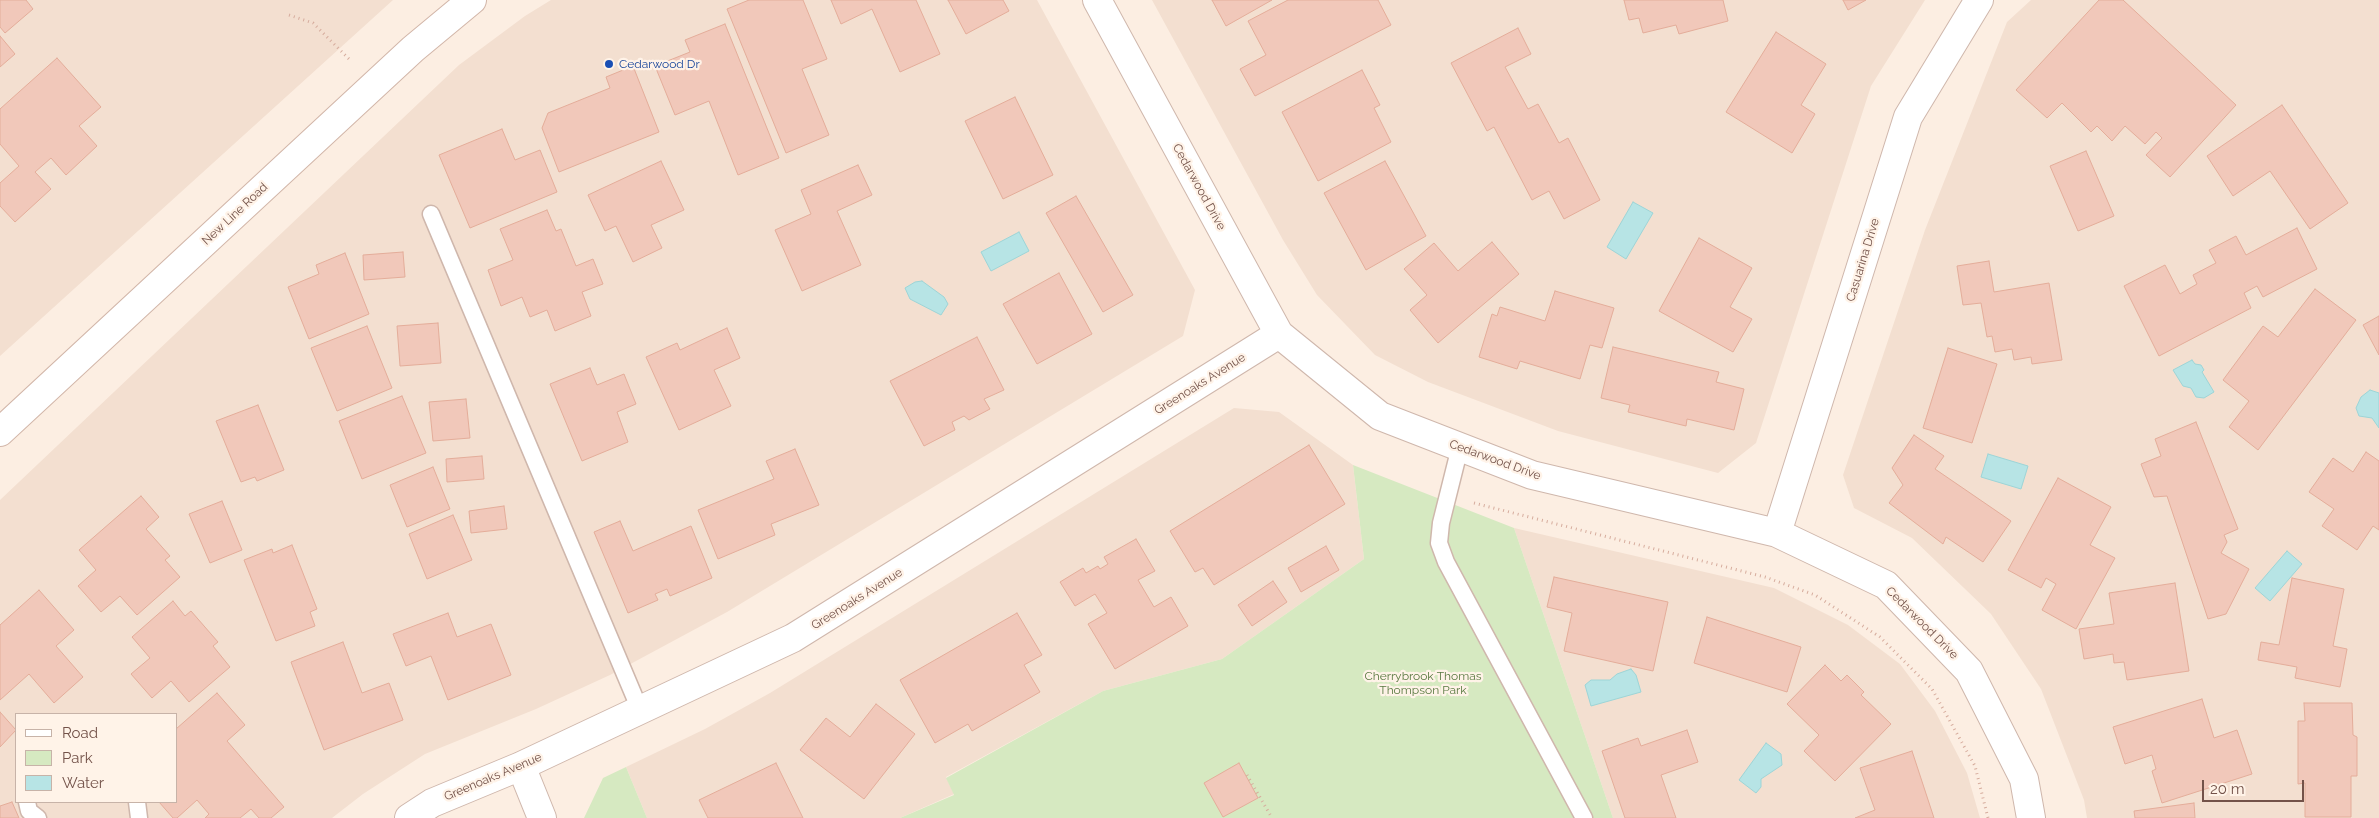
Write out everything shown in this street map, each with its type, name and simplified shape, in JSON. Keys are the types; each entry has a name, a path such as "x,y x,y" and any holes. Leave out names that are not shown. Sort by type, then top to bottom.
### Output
{"street":[{"name":"New Line Road","path":"0,432 406,55 472,0"},
{"name":"Cedarwood Drive","path":"1097,0 1279,334 1380,416 1532,475 1776,533 1886,585 1969,671 2024,779 2031,818"},
{"name":"Casuarina Drive","path":"1776,533 1908,117 1979,0"},
{"name":"Greenoaks Avenue","path":"409,818 432,803 521,766 794,638 1279,334"},
{"path":"521,766 542,818"}],"lane":[{"path":"431,214 640,710"},
{"path":"1460,447 1441,523 1440,543 1446,562 1584,818"},
{"path":"27,803 29,811 38,818"},
{"path":"137,803 139,818"}],"path":[{"path":"289,14 313,23 349,59"},
{"path":"1447,496 1765,577 1815,595 1880,637 1932,689 1975,766 1988,818"},
{"path":"1247,775 1272,818"}],"shaded area":[{"path":"0,0 393,0 0,356"},
{"path":"551,0 1037,0 1195,290 1183,336 727,612 610,675 536,709 425,754 363,794 332,818 0,818 0,500 459,65 525,16"},
{"path":"1152,0 1925,0 1871,86 1756,443 1718,473 1558,431 1428,382 1375,355 1317,295 1283,240"},
{"path":"2031,0 2379,0 2379,818 2087,818 2084,800 2041,689 1991,614 1912,538 1854,508 1843,475 1925,230 2007,22"},
{"path":"1234,408 1279,412 1353,465 1364,559 1222,659 1103,691 946,777 954,794 900,818 647,818 626,767 705,729 770,693"},
{"path":"1514,528 1774,588 1848,625 1900,664 1935,711 1967,773 1980,818 1613,818"}],"green space":[{"name":"Cherrybrook Thomas Thompson Park","path":"1353,465 1514,528 1613,818 900,818 954,795 946,778 1103,691 1222,659 1364,559"},
{"path":"626,767 647,818 584,818 603,778"}],"water":[{"path":"1633,202 1653,213 1626,259 1607,247"},
{"path":"1019,232 1029,251 991,271 981,252"},
{"path":"922,281 944,297 948,304 941,315 910,299 905,288 915,282"},
{"path":"2192,360 2195,364 2201,365 2204,370 2202,372 2214,392 2204,398 2196,397 2191,388 2183,386 2173,370"},
{"path":"2370,390 2379,393 2379,428 2372,418 2359,416 2356,408 2361,397"},
{"path":"1988,454 2028,466 2021,489 1981,477"},
{"path":"2287,551 2302,564 2270,601 2255,588"},
{"path":"1631,669 1636,675 1641,692 1591,706 1585,685 1591,680 1610,680 1617,674"},
{"path":"1766,743 1781,754 1782,765 1761,779 1761,787 1756,793 1739,780"}],"building":[{"path":"0,0 26,0 33,9 5,33 0,27"},
{"path":"749,0 803,0 827,59 802,69 829,135 786,153 727,9"},
{"path":"831,0 916,0 940,54 900,72 872,9 841,24"},
{"path":"948,0 1003,0 1009,11 966,34"},
{"path":"1212,0 1272,0 1226,26"},
{"path":"1288,0 1378,0 1391,25 1255,96 1240,69 1266,55 1248,21"},
{"path":"1624,0 1723,0 1728,21 1679,34 1676,25 1643,33 1639,18 1629,20"},
{"path":"1843,0 1866,0 1848,10"},
{"path":"2099,0 2123,0 2236,105 2170,177 2146,155 2162,138 2156,132 2145,144 2125,126 2112,141 2097,126 2091,132 2062,103 2047,118 2016,90"},
{"path":"725,24 779,158 738,175 709,101 675,115 655,66 690,52 685,40"},
{"path":"1518,28 1531,54 1505,67 1528,109 1538,104 1559,143 1568,138 1600,200 1564,219 1549,191 1532,200 1494,127 1487,131 1451,63"},
{"path":"1776,32 1826,64 1801,105 1815,114 1792,153 1726,112"},
{"path":"0,36 15,54 0,67"},
{"path":"57,58 101,107 79,126 97,146 66,175 51,158 35,172 51,189 15,222 0,206 0,183 19,166 0,144 0,109"},
{"path":"633,66 659,132 559,172 542,128 548,113 610,88 606,77"},
{"path":"1362,70 1380,105 1374,108 1391,142 1318,181 1282,112"},
{"path":"1015,97 1053,175 1003,199 965,121"},
{"path":"2282,105 2348,203 2310,229 2270,171 2233,196 2207,156"},
{"path":"502,129 515,160 540,150 557,192 470,228 439,155"},
{"path":"2086,151 2114,216 2078,231 2050,166"},
{"path":"661,161 684,210 651,225 662,248 633,262 616,226 605,231 588,195"},
{"path":"1385,161 1426,236 1366,270 1324,193"},
{"path":"858,165 872,195 837,211 861,265 802,291 775,230 811,214 801,190"},
{"path":"1076,196 1133,295 1103,312 1046,213"},
{"path":"547,210 556,231 561,229 576,266 593,259 603,284 582,292 591,316 555,331 547,310 530,317 522,297 501,306 488,270 513,260 500,229"},
{"path":"2297,228 2317,269 2263,297 2257,286 2244,293 2251,308 2159,356 2124,286 2165,265 2180,294 2197,284 2193,275 2216,263 2209,250 2236,236 2246,255"},
{"path":"1699,238 1752,268 1730,307 1752,319 1733,352 1659,311"},
{"path":"1492,242 1519,274 1438,343 1410,310 1427,295 1404,269 1434,243 1458,271"},
{"path":"403,252 405,277 364,280 363,255"},
{"path":"345,253 369,314 309,339 288,287 319,274 316,265"},
{"path":"1989,261 1994,292 2049,283 2062,360 2032,364 2031,357 2014,360 2012,349 1995,352 1992,336 1987,337 1981,303 1963,305 1957,266"},
{"path":"1059,273 1092,334 1037,364 1003,304"},
{"path":"2315,289 2356,320 2258,450 2229,427 2249,401 2223,380 2263,326 2278,337"},
{"path":"1555,291 1614,308 1602,348 1590,345 1580,379 1520,361 1517,369 1479,357 1492,314 1497,316 1500,307 1545,321"},
{"path":"2379,316 2379,355 2363,325"},
{"path":"438,323 441,363 400,366 397,326"},
{"path":"367,326 392,388 337,411 311,348"},
{"path":"727,328 740,358 714,370 731,406 679,430 646,357 677,343 680,350"},
{"path":"977,337 1004,390 984,399 990,409 969,420 964,416 952,422 955,430 924,446 890,381"},
{"path":"1613,347 1719,372 1716,382 1744,389 1734,430 1687,419 1686,426 1628,412 1630,405 1601,398"},
{"path":"1948,348 1997,364 1972,443 1923,428"},
{"path":"590,368 597,385 624,374 636,404 617,412 628,442 582,461 550,384"},
{"path":"402,396 426,453 362,479 339,421"},
{"path":"466,399 470,438 433,441 429,402"},
{"path":"258,405 284,470 257,481 255,477 241,482 216,421"},
{"path":"2196,422 2238,529 2224,535 2227,542 2221,553 2249,569 2226,614 2208,619 2167,496 2154,497 2141,464 2161,456 2155,439"},
{"path":"1914,435 1944,456 1935,469 2011,521 1983,562 1946,537 1943,544 1889,503 1903,485 1892,468"},
{"path":"1309,445 1345,504 1214,585 1203,568 1195,572 1170,531"},
{"path":"795,449 819,505 771,524 775,535 718,559 698,510 774,479 766,461"},
{"path":"2366,452 2379,461 2379,530 2373,526 2357,550 2322,526 2334,509 2309,492 2333,458 2353,472"},
{"path":"482,456 484,479 447,482 446,459"},
{"path":"433,467 450,509 407,527 390,485"},
{"path":"2058,478 2111,507 2090,545 2115,558 2076,629 2042,610 2056,584 2046,578 2041,588 2008,570"},
{"path":"141,496 159,517 146,529 170,556 165,560 180,577 137,615 120,596 101,612 78,586 96,570 79,550"},
{"path":"222,501 242,550 210,563 189,514"},
{"path":"504,506 507,529 471,533 469,511"},
{"path":"453,515 472,560 427,579 409,534"},
{"path":"620,521 633,551 691,526 712,578 670,596 667,589 655,594 658,600 628,613 594,532"},
{"path":"1136,539 1155,571 1138,580 1154,607 1171,597 1188,626 1115,669 1088,624 1107,613 1095,594 1075,606 1060,582 1083,568 1086,573 1098,566 1100,569 1108,564 1104,557"},
{"path":"292,545 317,609 310,612 315,626 276,641 244,560 272,549 273,553"},
{"path":"1326,546 1339,570 1301,592 1288,568"},
{"path":"1554,577 1668,602 1653,671 1564,651 1572,613 1547,607"},
{"path":"2292,578 2344,589 2333,646 2347,649 2340,687 2295,678 2297,667 2258,660 2261,642 2279,645"},
{"path":"1273,581 1287,602 1252,626 1238,605"},
{"path":"2175,583 2189,671 2127,680 2124,662 2114,663 2113,654 2084,659 2079,629 2114,624 2109,593"},
{"path":"39,590 74,630 56,646 83,677 54,703 29,674 0,700 0,625"},
{"path":"173,601 185,616 191,611 218,642 213,646 230,667 189,702 171,681 152,698 131,674 150,658 132,637"},
{"path":"448,613 457,637 491,624 511,675 448,700 431,656 406,666 393,634"},
{"path":"1017,613 1042,655 1024,665 1040,692 972,731 968,724 935,743 900,680"},
{"path":"1707,617 1801,647 1787,692 1694,663"},
{"path":"343,642 362,693 389,683 403,720 324,750 291,662"},
{"path":"1825,665 1841,681 1847,675 1864,692 1861,695 1891,724 1835,781 1804,751 1819,735 1787,704"},
{"path":"217,693 245,725 227,741 284,807 271,818 259,818 251,809 240,818 205,818 209,814 197,800 177,818 173,818 160,803 178,803 178,727"},
{"path":"2202,699 2214,738 2237,730 2252,774 2162,803 2152,771 2156,769 2152,755 2125,764 2113,727"},
{"path":"2304,703 2352,703 2353,735 2357,737 2357,776 2351,776 2351,817 2305,817 2305,783 2298,784 2298,721 2305,721"},
{"path":"876,704 915,734 864,799 800,750 826,718 850,737"},
{"path":"0,712 15,731 0,747"},
{"path":"1687,730 1698,762 1661,775 1676,818 1625,818 1602,751 1638,738 1641,746"},
{"path":"1912,751 1934,818 1855,818 1875,810 1860,768"},
{"path":"776,763 803,818 708,818 699,800"},
{"path":"1239,763 1258,798 1223,817 1204,783"},
{"path":"12,802 19,818 0,818 0,806"},
{"path":"2194,803 2195,818 2135,818 2134,811"}],"place":[{"name":"Cedarwood Dr","path":"609,64"}]}
